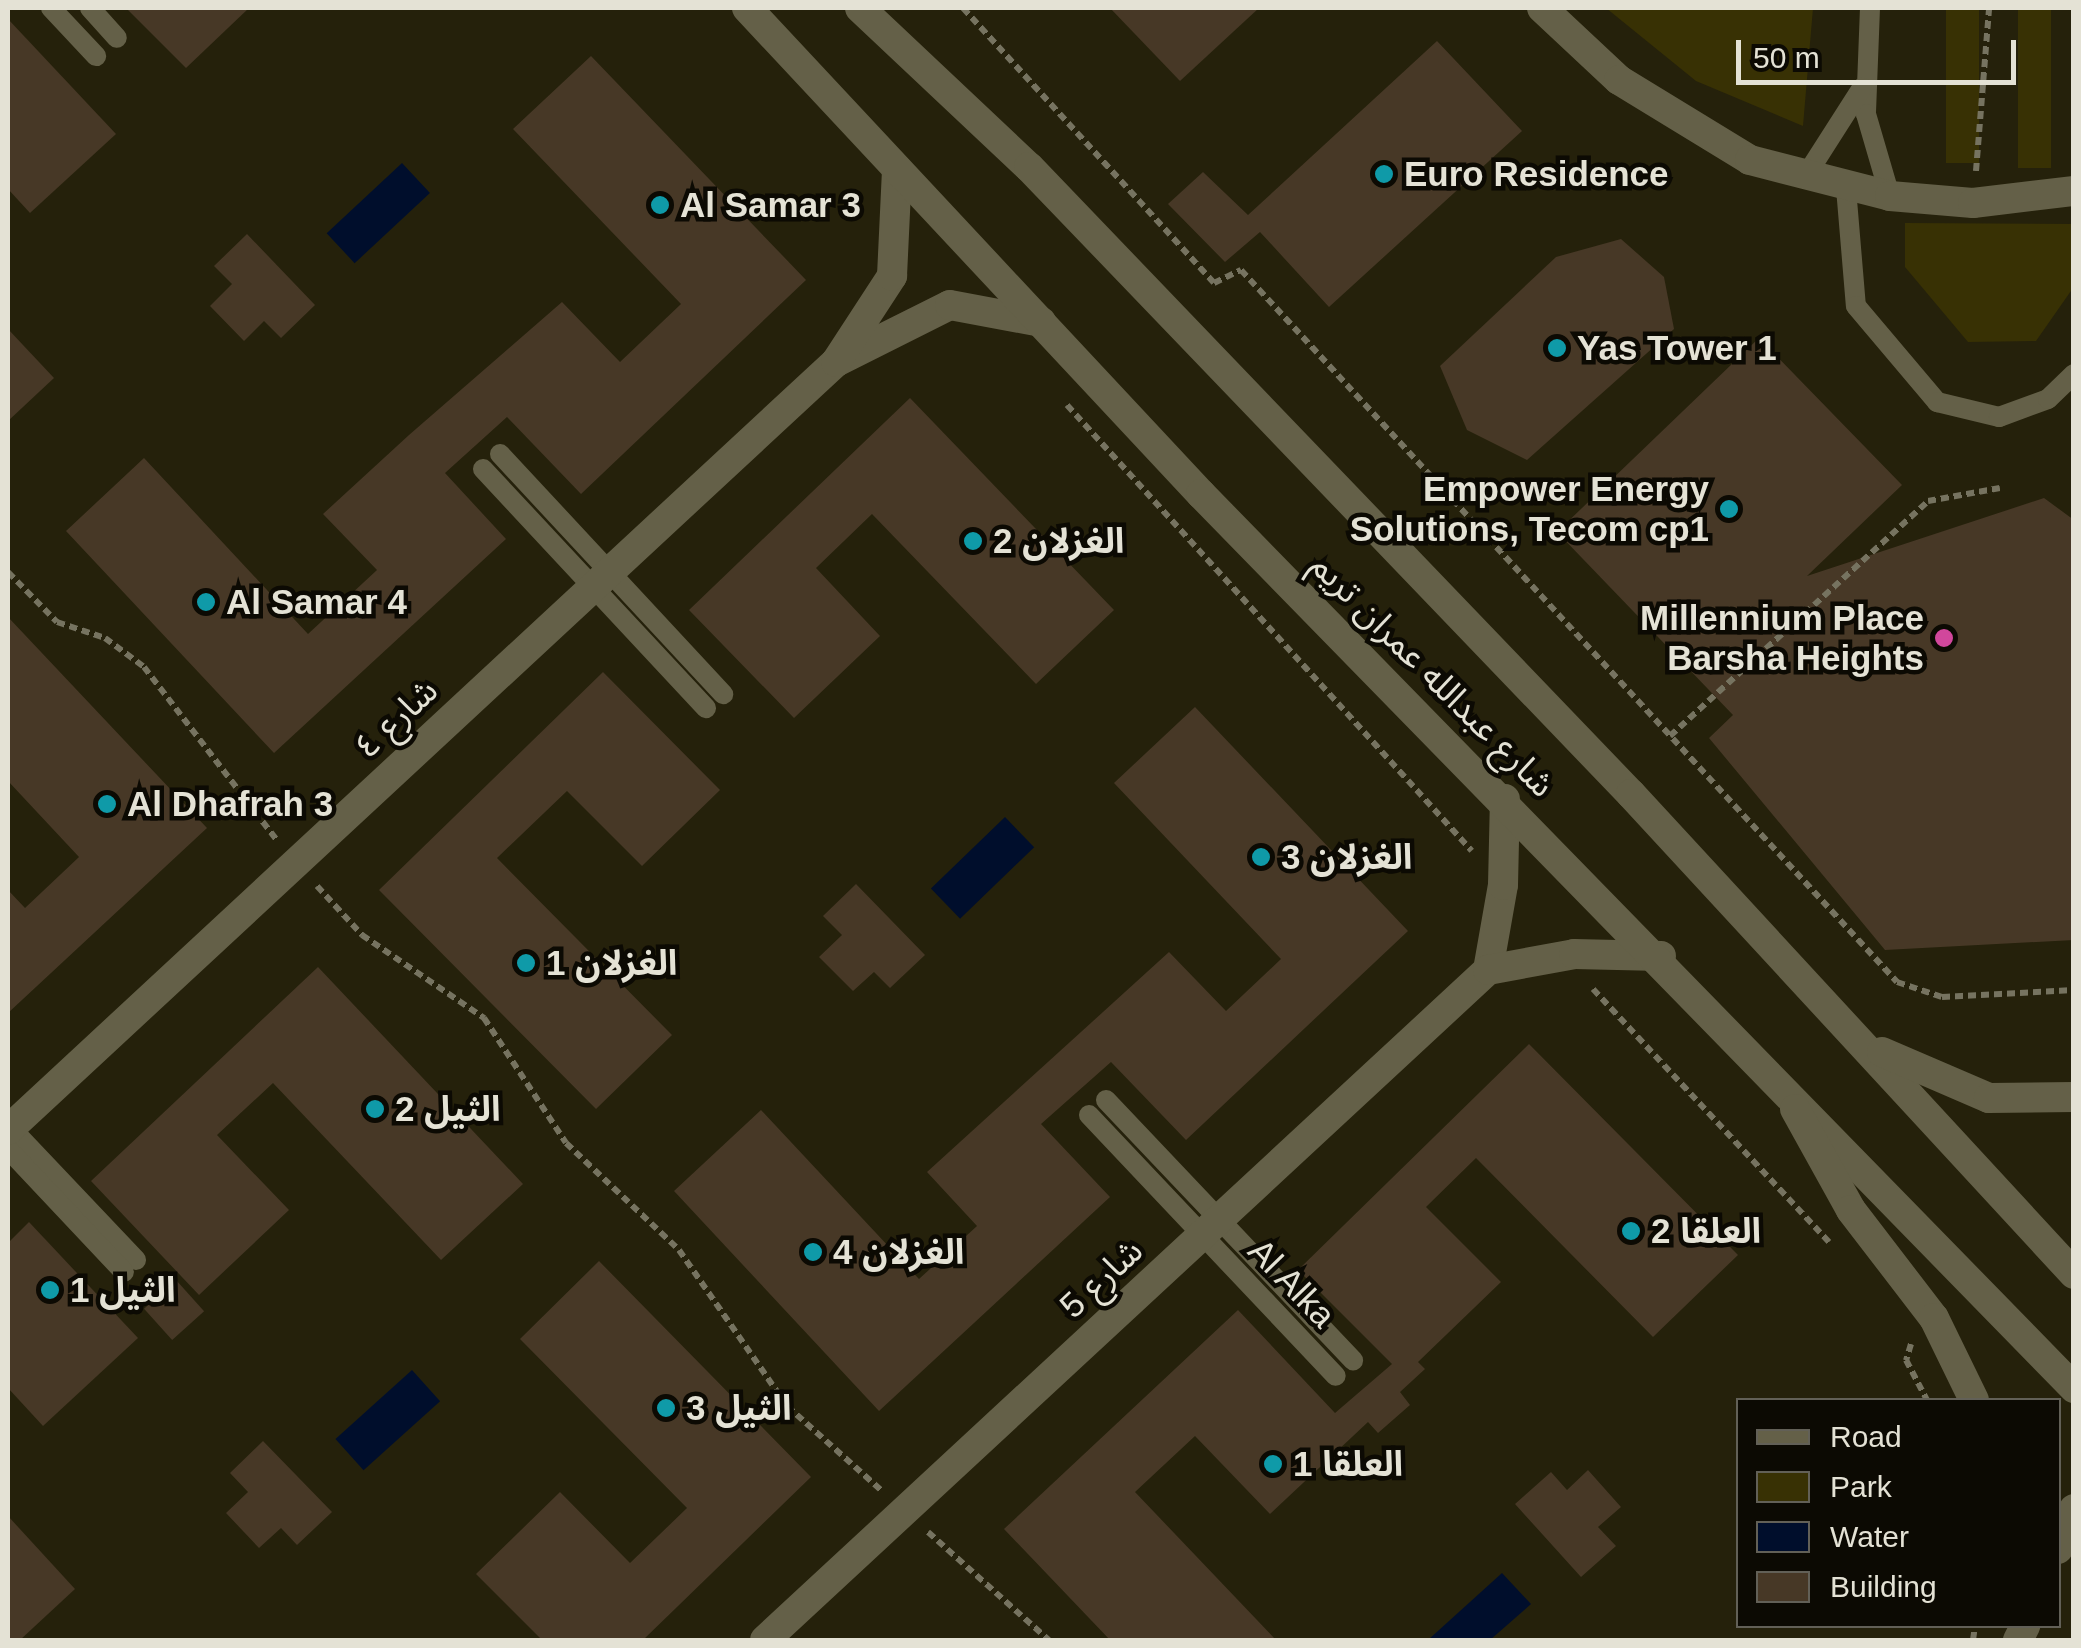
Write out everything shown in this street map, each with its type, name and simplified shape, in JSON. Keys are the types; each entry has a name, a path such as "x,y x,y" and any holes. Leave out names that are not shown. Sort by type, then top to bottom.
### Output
{"main road":[{"name":"شارع عبدالله عمران تريم","path":"747,8 1040,322 1662,956 2074,1388"},
{"name":"شارع عبدالله عمران تريم","path":"860,8 1029,167 1858,1039 2074,1274"},
{"path":"1542,8 1663,111 1750,160 1846,188 1890,196 1973,203 2074,190"},
{"name":"شارع ٤","path":"8,1133 836,362 892,276 897,169"},
{"name":"شارع ٤","path":"836,362 950,305 1040,322"},
{"path":"1505,799 1504,885 1488,970 1574,954 1662,956"},
{"name":"شارع 5","path":"765,1640 1488,970"},
{"path":"1858,1039 1936,1082 1990,1098 2074,1098"},
{"path":"1787,1087 1832,1180 1934,1318 1973,1398"},
{"path":"2064,1541 2074,1509"}],"lane":[{"path":"51,8 96,56"},
{"path":"90,8 117,38"},
{"path":"1870,8 1863,86 1890,196"},
{"path":"1805,176 1863,86"},
{"path":"1846,188 1856,306 1937,402 1998,417 2048,399 2074,374"},
{"path":"500,454 706,708"},
{"path":"483,469 723,694"},
{"path":"1106,1100 1210,1228"},
{"path":"1089,1115 1210,1228"},
{"path":"8,1133 130,1266"},
{"name":"Al Alka","path":"1210,1228 1353,1360"},
{"name":"Al Alka","path":"1210,1228 1336,1376"}],"path":[{"path":"963,8 1214,283 1241,270 1911,991 2074,990"},
{"path":"1973,203 1989,8"},
{"path":"1062,399 1478,857"},
{"path":"1670,736 1928,501 2000,488"},
{"path":"8,572 56,622 105,638 144,667 296,862 362,935 484,1018 566,1143 678,1250 787,1406 1050,1640"},
{"path":"1579,984 1608,998 1841,1255"},
{"path":"1910,1332 1906,1360 1926,1398"}],"green space":[{"path":"1606,8 1813,8 1803,126 1696,81"},
{"path":"1946,8 1979,8 1979,163 1946,163"},
{"path":"2018,8 2051,8 2051,168 2018,168"},
{"path":"1905,223 2073,224 2073,288 2036,341 1968,342 1905,267"}],"water":[{"path":"402,163 430,193 355,263 327,233"},
{"path":"1005,817 1034,847 960,919 931,889"},
{"path":"412,1370 440,1401 364,1470 335,1439"},
{"path":"1502,1573 1531,1604 1490,1640 1428,1640"}],"building":[{"path":"126,8 249,8 186,68"},
{"path":"1110,8 1259,8 1180,81"},
{"path":"8,19 116,134 30,213 8,189"},
{"name":"Euro Residence","path":"1437,41 1522,131 1329,307 1260,232 1225,262 1168,204 1203,172 1248,215"},
{"path":"591,56 806,280 581,494 507,417 445,473 506,539 274,753 66,531 144,458 308,634 377,570 323,514 409,435 562,302 620,362 681,304 513,129"},
{"path":"247,234 315,305 281,338 264,321 244,341 210,306 232,284 214,266"},
{"name":"Yas Tower 1","path":"1621,239 1664,277 1674,329 1527,460 1467,430 1440,366 1556,257"},
{"path":"8,329 54,378 8,421"},
{"name":"Millennium Place Barsha Heights","path":"1759,338 1902,485 1807,576 2044,498 2074,520 2074,940 1885,950 1709,738 1733,715 1557,532"},
{"name":"الغزلان 2","path":"910,398 1114,610 1036,684 872,514 816,568 880,636 794,718 689,610"},
{"name":"Al Dhafrah 3","path":"8,617 207,828 8,1013 8,890 25,908 79,857 8,781"},
{"name":"الغزلان 1","path":"603,672 720,790 642,866 567,791 497,858 672,1035 596,1109 379,890"},
{"path":"1195,707 1408,931 1186,1140 1111,1062 1041,1124 1110,1197 879,1411 674,1191 761,1110 919,1279 977,1226 927,1172 1169,952 1226,1011 1281,959 1114,783"},
{"path":"856,884 925,955 890,988 874,972 853,991 819,957 842,935 823,916"},
{"name":"الثيل 2","path":"318,967 523,1184 441,1260 273,1083 217,1135 289,1210 199,1295 91,1181"},
{"path":"1529,1044 1738,1255 1653,1337 1476,1158 1426,1207 1501,1282 1418,1362 1425,1369 1400,1392 1410,1405 1378,1433 1368,1422 1270,1514 1195,1436 1135,1492 1276,1640 1110,1640 1004,1529 1238,1310 1335,1413 1392,1364 1298,1270"},
{"name":"الثيل 1","path":"29,1222 138,1338 43,1426 8,1388 8,1243"},
{"name":"الثيل 3","path":"599,1261 811,1477 643,1640 542,1640 476,1574 560,1492 630,1563 687,1508 520,1339"},
{"path":"176,1280 204,1311 172,1340 144,1309"},
{"path":"263,1441 332,1512 297,1545 281,1528 259,1548 226,1513 248,1492 230,1473"},
{"path":"1588,1470 1621,1507 1598,1527 1616,1546 1581,1577 1515,1504 1551,1472 1567,1490"},
{"path":"8,1516 75,1589 20,1640 8,1640"}],"place":[{"name":"Euro Residence","path":"1384,174"},
{"name":"Al Samar 3","path":"660,205"},
{"name":"Yas Tower 1","path":"1557,348"},
{"name":"Empower Energy Solutions, Tecom cp1","path":"1729,509"},
{"name":"الغزلان 2","path":"973,541"},
{"name":"Al Samar 4","path":"206,602"},
{"name":"Millennium Place Barsha Heights","path":"1944,638"},
{"name":"Al Dhafrah 3","path":"107,804"},
{"name":"الغزلان 3","path":"1261,857"},
{"name":"الغزلان 1","path":"526,963"},
{"name":"الثيل 2","path":"375,1109"},
{"name":"العلقا 2","path":"1631,1231"},
{"name":"الغزلان 4","path":"813,1252"},
{"name":"الثيل 1","path":"50,1290"},
{"name":"الثيل 3","path":"666,1408"},
{"name":"العلقا 1","path":"1273,1464"}]}
